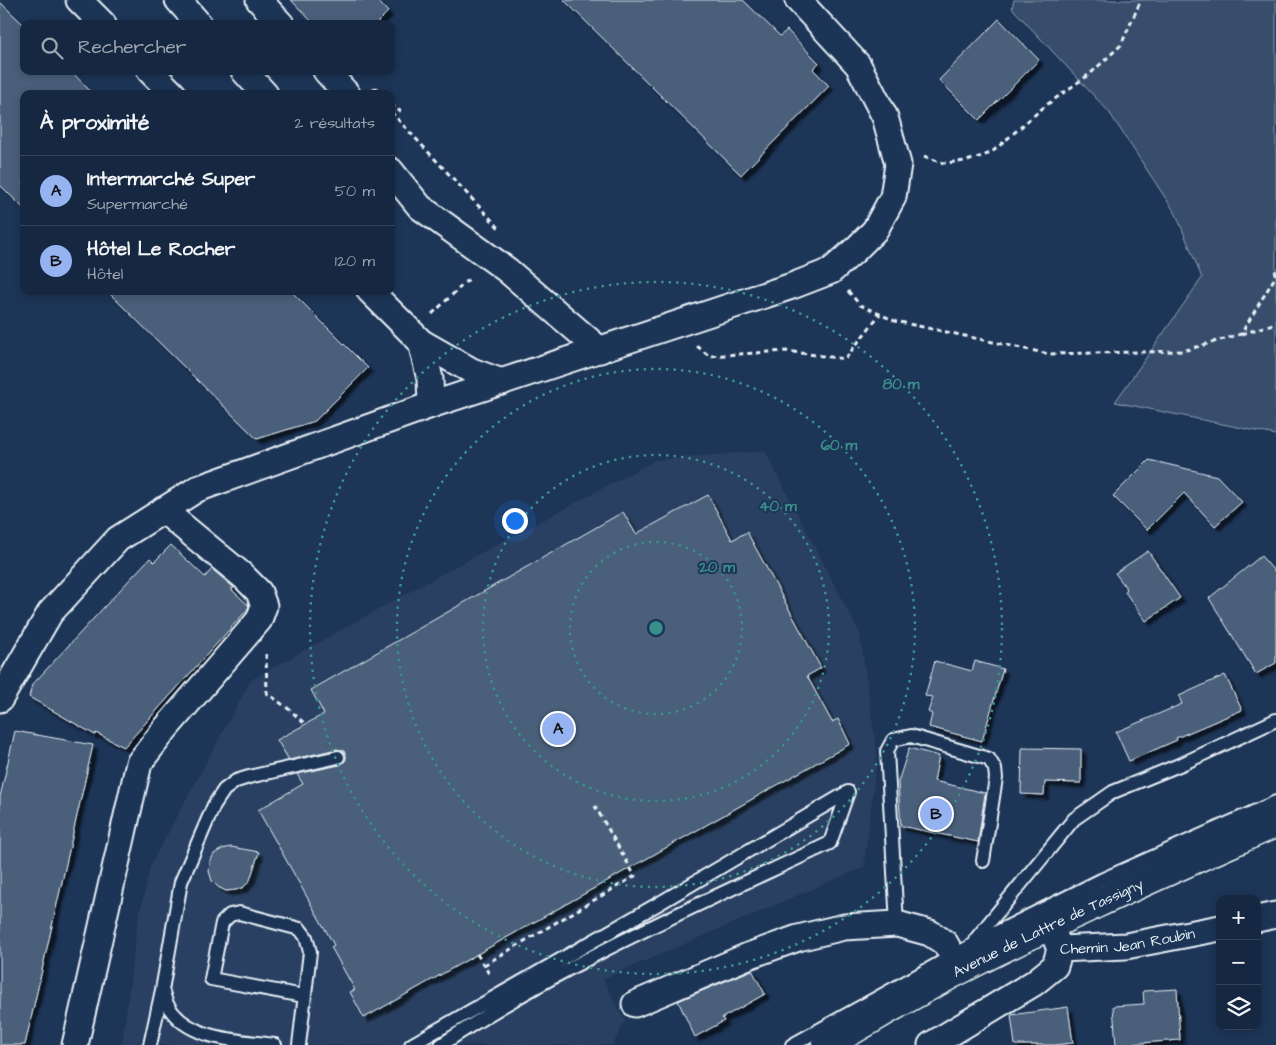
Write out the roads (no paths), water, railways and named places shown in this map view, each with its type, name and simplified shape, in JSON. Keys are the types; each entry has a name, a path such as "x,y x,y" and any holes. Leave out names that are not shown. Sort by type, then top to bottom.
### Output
{"main road":[{"name":"Avenue de Lattre de Tassigny","path":"826,1045 962,956 1055,937 1109,897 1276,823"}],"street":[{"path":"80,0 99,20"},
{"path":"178,0 196,20"},
{"path":"259,0 277,20"},
{"path":"0,699 50,612 118,539 197,489 431,405 792,286 831,271 856,250 875,230 893,197 898,164 885,117 858,65 798,0"},
{"path":"154,75 169,90"},
{"path":"248,75 262,90"},
{"path":"330,75 343,90"},
{"path":"395,176 420,207 507,270 600,350"},
{"path":"375,295 472,371 502,382"},
{"path":"420,331 430,379 431,405"},
{"path":"75,1045 139,763 166,728 259,620 264,606 259,592 243,576 163,510"},
{"path":"1261,918 1276,915"},
{"path":"635,1004 748,956 798,938 844,927 897,924 930,933 962,956"},
{"name":"Chemin Jean Roubin","path":"1055,937 1126,946 1216,929"},
{"path":"931,1045 1034,983 1055,966 1055,937"}],"lane":[{"path":"962,956 1074,819 1113,792 1184,763 1276,720"},
{"path":"897,924 887,750 893,740 911,736 989,759 996,769 996,778 983,861"},
{"path":"150,1045 162,990 181,882 214,805 224,790 236,781 249,776 338,758"},
{"path":"411,1045 658,904 848,792 830,842 606,948 495,1011 441,1045"},
{"path":"792,1045 962,956 1101,880 1276,802"},
{"path":"299,1045 310,952 306,937 300,929 240,913 230,914 222,923 211,979 304,996"},
{"path":"162,990 167,1005 184,1024 191,1028 207,1035 275,1045"}],"place":[{"name":"Intermarché Super","path":"558,729"},
{"name":"Hôtel Le Rocher","path":"936,814"}]}
